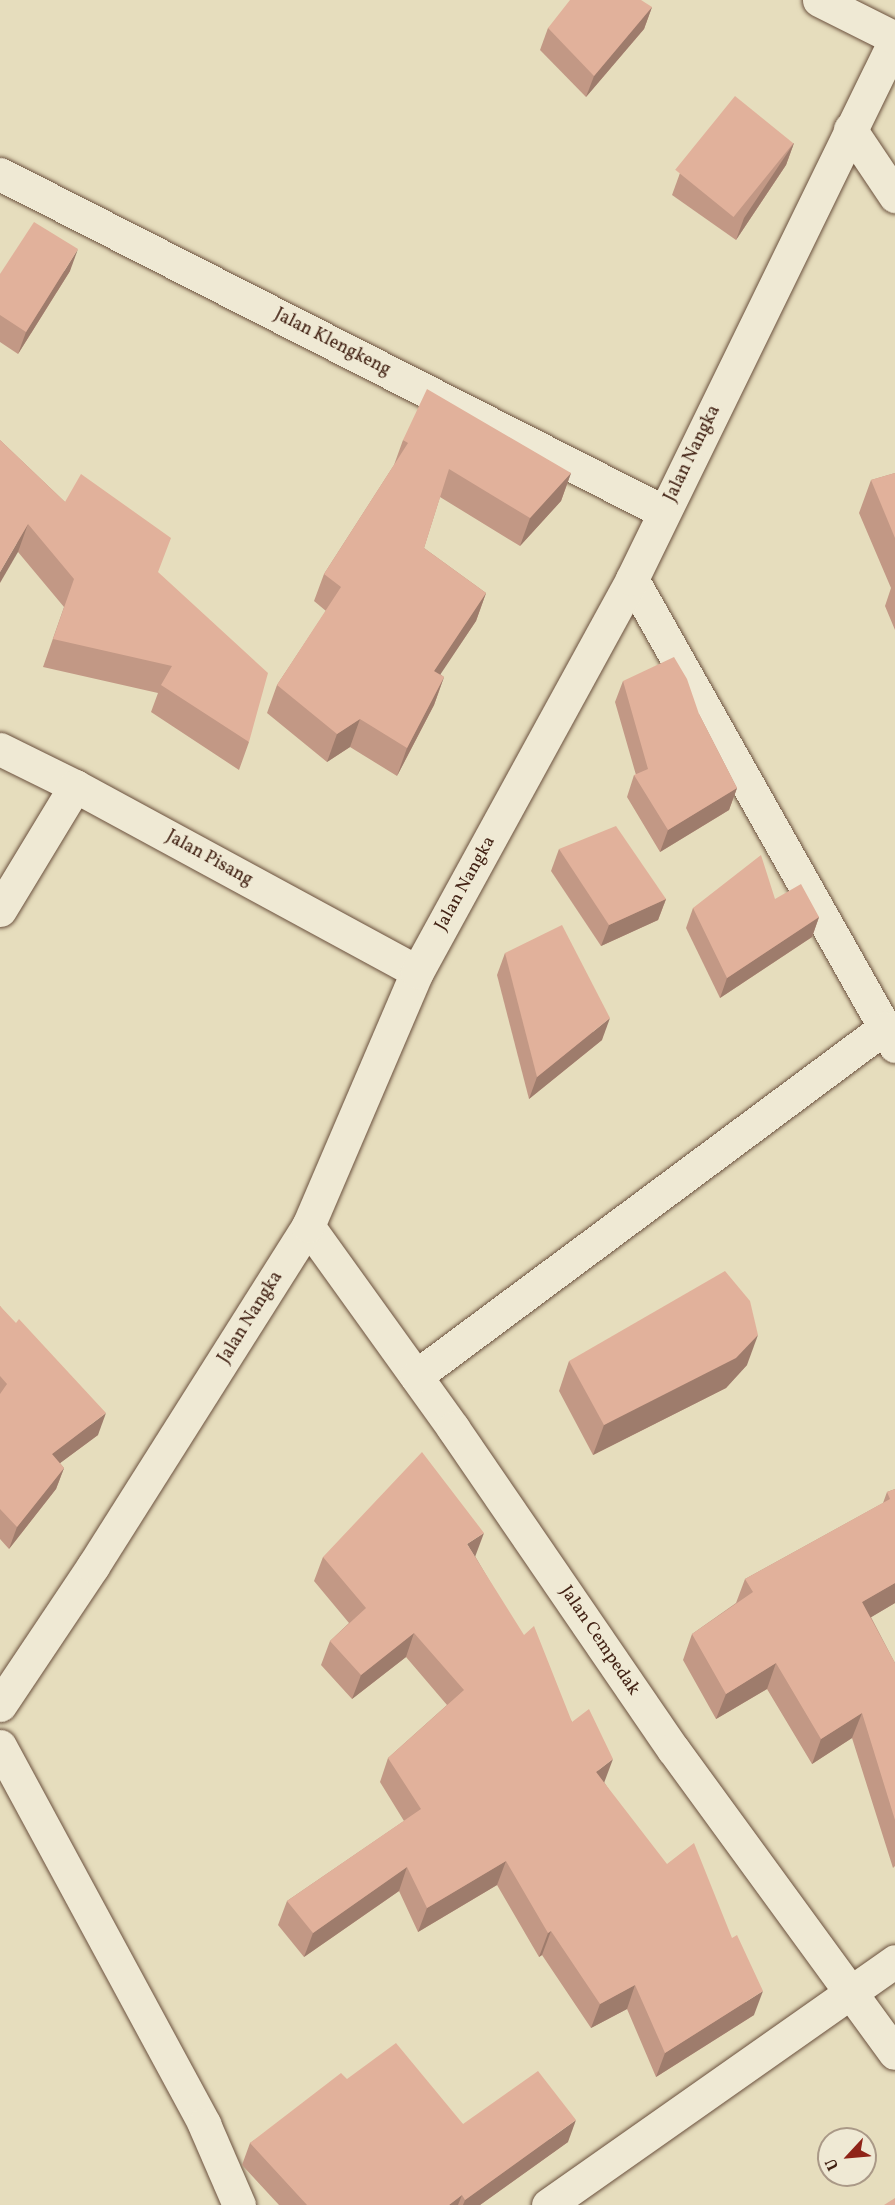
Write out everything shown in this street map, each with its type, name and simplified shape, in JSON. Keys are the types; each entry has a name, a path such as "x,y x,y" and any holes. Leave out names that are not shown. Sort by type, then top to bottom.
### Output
{"street":[{"path":"819,0 895,39"},
{"name":"Jalan Nangka","path":"0,1705 93,1566 308,1226 417,972 632,579 895,39"},
{"path":"850,129 895,196"},
{"name":"Jalan Klengkeng","path":"0,174 664,512"},
{"path":"416,1376 889,1037 632,579"},
{"name":"Jalan Pisang","path":"0,749 75,786 417,972"},
{"path":"0,910 75,786"},
{"name":"Jalan Cempedak","path":"308,1226 416,1376 673,1749 895,2053"},
{"path":"0,1746 204,2124 239,2205"},
{"path":"548,2205 849,1991 895,1961"}],"building":[{"path":"570,0 641,0 652,7 594,76 548,28"},
{"path":"735,96 793,143 734,217 675,170"},
{"path":"34,222 78,249 26,332 0,315 0,274"},
{"path":"427,389 571,473 530,518 449,469 424,548 486,593 434,671 444,677 407,748 360,719 337,734 277,685 341,587 324,574 408,443 403,440"},
{"path":"0,440 65,502 81,474 171,538 158,572 268,673 249,742 161,685 172,666 53,639 74,579 28,524 0,572"},
{"path":"895,473 895,538 871,480"},
{"path":"674,657 687,679 699,714 737,788 668,830 634,775 648,769 623,681"},
{"path":"616,826 666,899 609,925 559,849"},
{"path":"761,855 775,899 801,884 819,917 727,978 693,908"},
{"path":"562,925 610,1018 537,1077 505,953"},
{"path":"725,1271 750,1301 758,1335 736,1358 604,1425 569,1361"},
{"path":"0,1306 16,1323 19,1319 106,1413 52,1454 64,1468 17,1527 0,1509 0,1394 7,1384 0,1376"},
{"path":"422,1452 484,1533 467,1544 524,1635 534,1626 572,1722 589,1709 613,1759 596,1772 667,1864 694,1843 732,1938 737,1935 763,1991 665,2053 635,1985 600,2004 551,1931 548,1933 506,1861 427,1908 407,1867 313,1933 287,1901 421,1809 388,1758 464,1690 414,1633 361,1675 330,1641 366,1608 323,1557"},
{"path":"895,1489 895,1583 862,1602 895,1663 895,1820 862,1713 821,1739 776,1663 726,1694 692,1634 753,1592 745,1579 890,1499 887,1492"},
{"path":"396,2043 463,2124 538,2071 576,2120 465,2200 462,2195 449,2205 307,2205 250,2143 341,2073 347,2079"},
{"path":"895,2198 895,2205 884,2205"}]}
